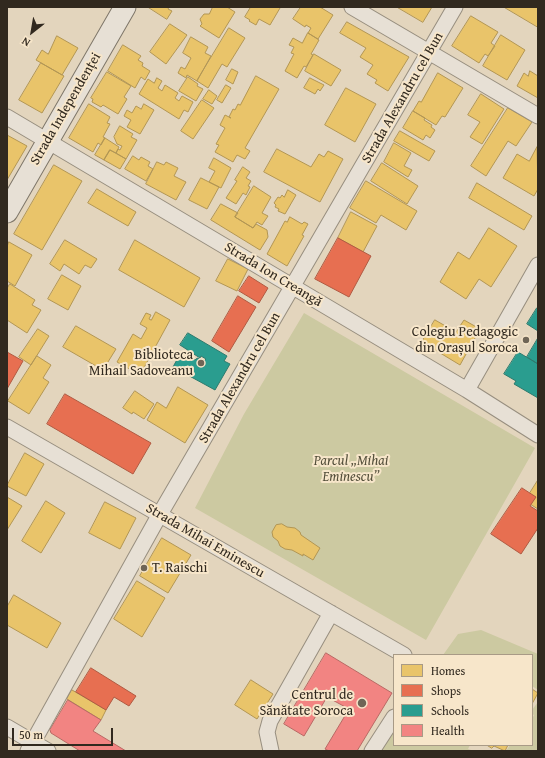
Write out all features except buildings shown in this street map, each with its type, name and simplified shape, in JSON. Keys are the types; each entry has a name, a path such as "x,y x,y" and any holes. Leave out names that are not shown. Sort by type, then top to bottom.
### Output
{"main road":[{"name":"Strada Independenței","path":"7,212 125,7"}],"street":[{"path":"352,7 538,116"},
{"name":"Strada Alexandru cel Bun","path":"30,746 160,514 455,7"},
{"name":"Strada Ion Creangă","path":"7,117 467,390 538,435"},
{"path":"467,390 538,266"},
{"name":"Strada Mihai Eminescu","path":"7,427 402,654"},
{"path":"271,751 268,732 270,721 331,613"},
{"path":"372,751 393,719"},
{"path":"7,728 30,746 48,751"}],"green space":[{"name":"Parcul „Mihai Eminescu”","path":"304,313 535,448 426,640 195,508 244,414"},
{"path":"481,630 538,654 538,690 533,687 533,654 444,654 458,634"},
{"path":"538,702 538,751 506,751 509,746 533,746 533,709"},
{"path":"393,732 393,746 470,746 468,749 474,751 380,751"}],"place":[{"name":"Colegiu Pedagogic din Orașul Soroca","path":"526,340"},
{"name":"Biblioteca Mihail Sadoveanu","path":"201,363"},
{"name":"T. Raischi","path":"144,568"},
{"name":"Centrul de Sănătate Soroca","path":"362,703"}]}
